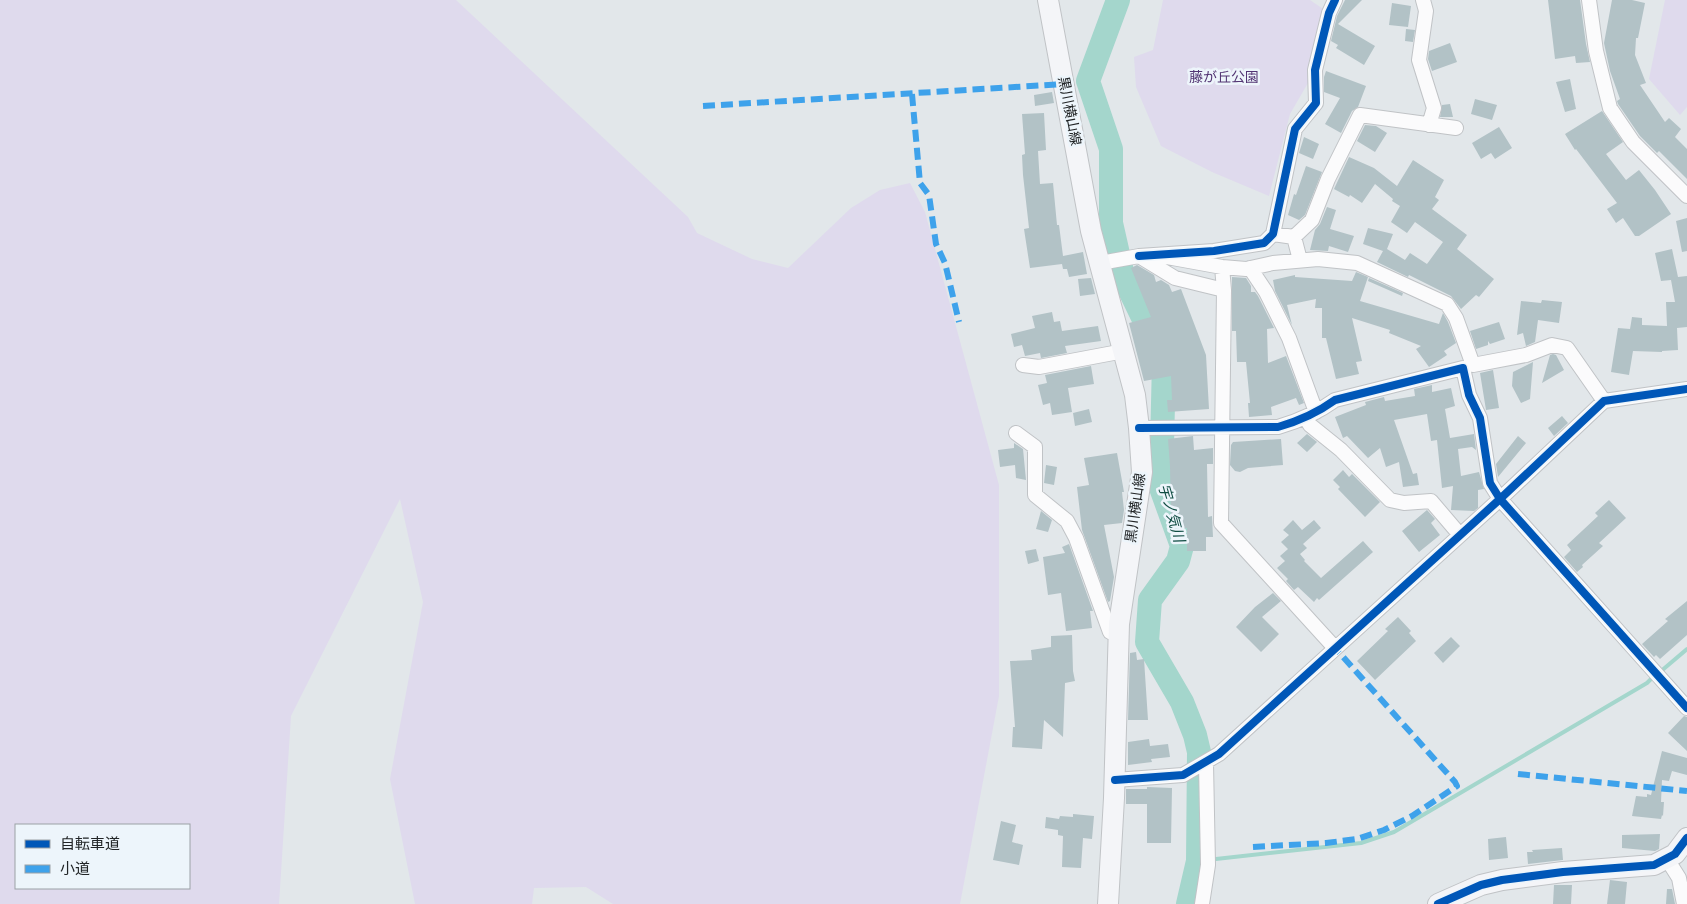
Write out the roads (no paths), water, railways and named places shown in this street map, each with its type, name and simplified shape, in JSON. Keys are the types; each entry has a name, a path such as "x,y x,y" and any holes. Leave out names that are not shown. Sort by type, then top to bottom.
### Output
{"main road":[{"name":"黒川横山線","path":"1048,0 1091,231 1104,263 1135,395 1153,428 1142,472 1119,624 1115,780 1108,904"},
{"path":"1438,904 1481,885 1502,880 1555,873 1648,866 1675,854 1687,838"}],"street":[{"path":"1104,263 1132,257 1214,251 1264,242 1273,234 1295,129 1316,103 1315,70 1329,13 1335,0"},
{"path":"1423,0 1426,11 1419,60 1434,108 1429,125"},
{"path":"1589,0 1596,51 1610,108 1633,142 1687,196"},
{"path":"1294,237 1312,220 1328,178 1360,115 1456,128"},
{"path":"1273,234 1294,237"},
{"path":"1294,237 1300,260"},
{"path":"1156,255 1222,267 1250,268 1273,262 1318,259 1357,263 1447,304 1456,318 1473,365 1526,355 1552,346 1567,348 1604,401"},
{"path":"1132,257 1175,278 1224,290"},
{"path":"1222,267 1224,290 1221,523 1335,648"},
{"path":"1250,268 1266,292 1290,338 1311,415 1310,425 1341,450 1390,500 1404,503 1431,501 1460,535"},
{"path":"1023,365 1039,367 1124,351"},
{"path":"1153,428 1278,427 1311,415 1334,400 1463,368 1469,395 1480,418 1490,483 1500,499 1687,708"},
{"path":"1115,780 1183,775 1219,754 1500,499 1604,401 1687,389"},
{"path":"1016,433 1035,447 1035,495 1067,521 1076,538 1110,632 1119,635"},
{"path":"1202,904 1208,860 1204,763"},
{"path":"1667,859 1679,878 1684,904"}],"waterway":[{"name":"宇ノ気川","path":"1118,0 1088,81 1111,149 1111,223 1123,276 1164,361 1161,488 1182,546 1178,561 1150,600 1147,642 1182,702 1195,735 1199,752 1198,861 1188,904"},
{"path":"1660,672 1687,649"},
{"path":"1198,861 1361,843 1394,832 1647,683 1654,676"}],"park label":[{"name":"藤が丘公園","path":"1224,78"}]}
